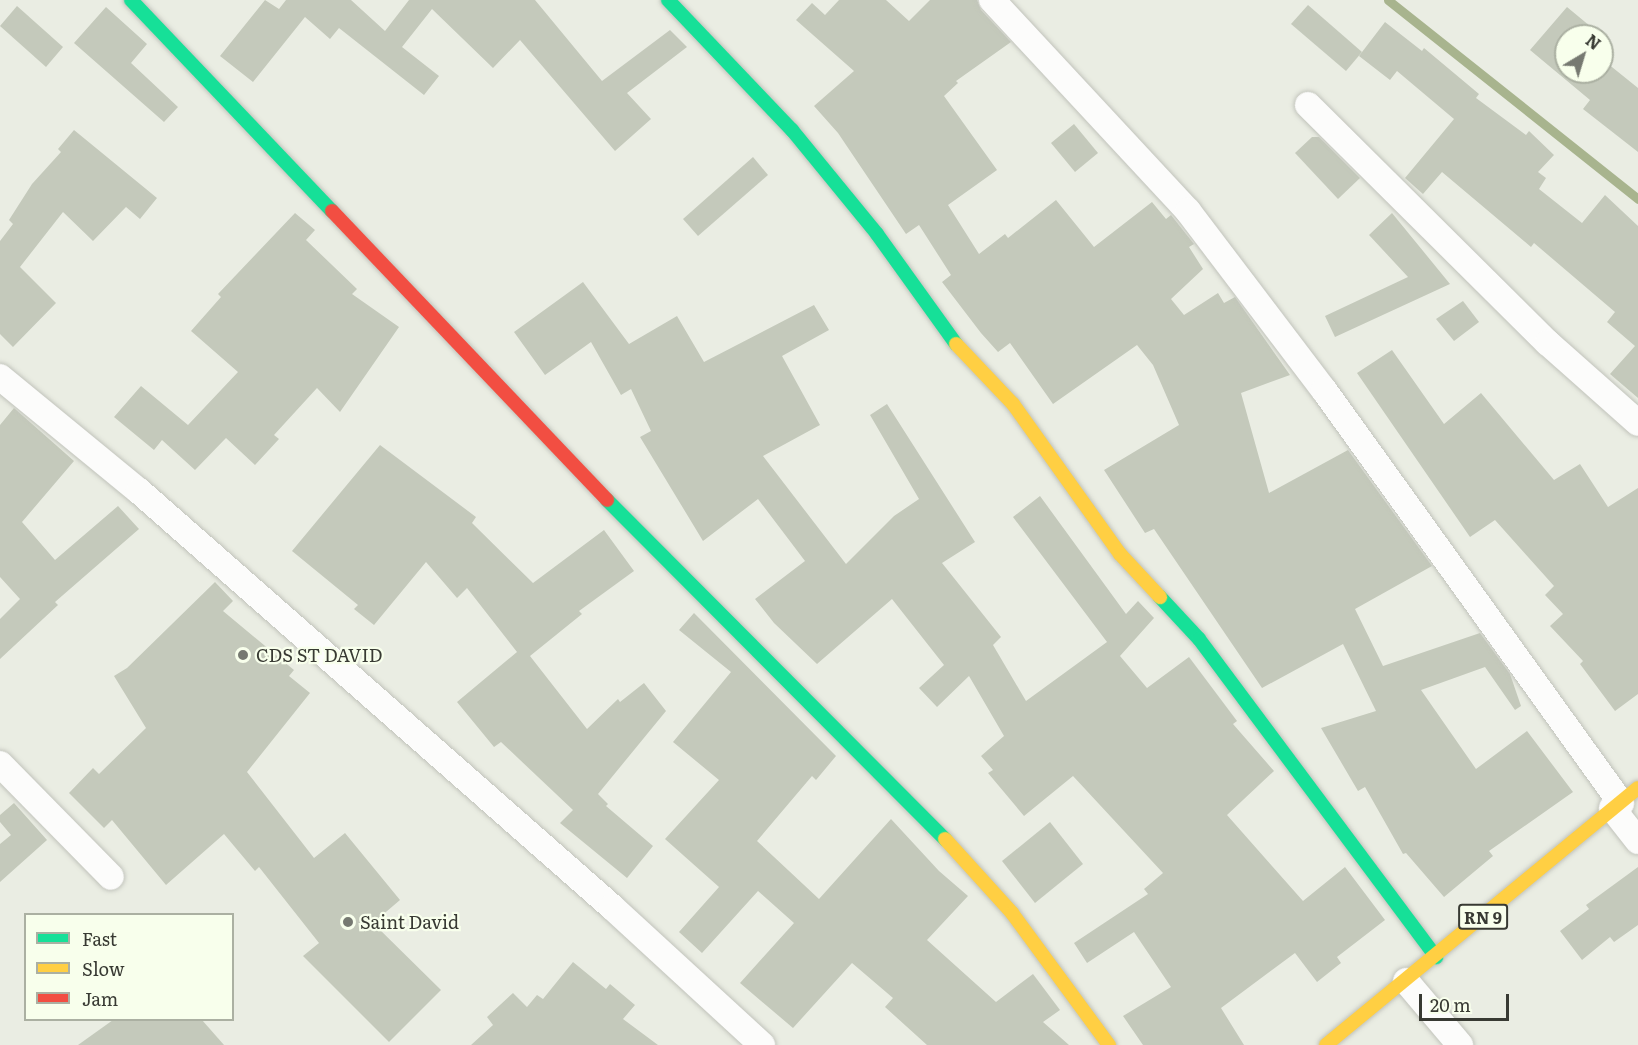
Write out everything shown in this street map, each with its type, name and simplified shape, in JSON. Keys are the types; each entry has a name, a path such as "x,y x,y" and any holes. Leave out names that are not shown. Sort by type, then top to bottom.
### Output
{"street":[{"path":"131,0 610,503 938,831 1012,914 1109,1045"},
{"path":"668,0 792,130 877,234 947,335 1013,405 1120,554 1199,639 1436,957"},
{"path":"992,0 1188,211 1324,390 1624,800 1638,841"},
{"path":"1308,105 1548,343 1638,423"},
{"path":"0,377 139,491 612,907 762,1045"},
{"path":"0,764 111,877"},
{"name":"RN 9","path":"1326,1045 1436,957 1624,800"},
{"path":"1406,981 1460,1045"}],"building":[{"path":"265,0 279,9 286,0 351,0 385,31 409,0 535,0 602,81 670,30 687,47 627,93 651,119 615,151 520,40 493,68 432,9 402,47 439,76 424,95 339,28 330,39 305,17 253,82 220,56"},
{"path":"839,0 886,0 909,21 930,0 977,0 981,10 1011,42 956,81 958,83 944,96 997,170 948,205 979,254 1005,234 1008,238 1056,200 1094,247 1152,202 1166,219 1171,215 1194,244 1189,247 1203,269 1171,299 1184,315 1218,293 1224,303 1235,297 1290,375 1241,393 1269,493 1348,450 1432,566 1355,609 1383,666 1480,633 1510,674 1521,706 1515,710 1485,667 1421,690 1476,769 1527,731 1573,792 1489,851 1493,856 1444,897 1406,853 1403,854 1365,787 1358,791 1321,728 1376,711 1343,644 1262,688 1154,529 1145,533 1104,470 1179,425 1153,365 1137,345 1053,404 1010,343 998,352 981,333 942,282 951,275 919,225 906,234 838,133 814,106 854,71 796,20 812,3 825,15"},
{"path":"1308,5 1362,52 1346,71 1291,24"},
{"path":"17,6 63,47 46,67 0,26"},
{"path":"106,7 147,44 131,63 178,107 164,122 74,43"},
{"path":"1567,7 1588,24 1554,24 1554,70 1530,50"},
{"path":"1385,22 1422,51 1424,48 1479,94 1476,98 1526,135 1529,131 1554,155 1538,172 1546,178 1539,189 1582,223 1605,195 1638,226 1638,398 1610,374 1635,346 1607,322 1615,312 1534,243 1531,247 1442,172 1423,194 1405,178 1454,119 1397,71 1390,80 1359,56"},
{"path":"1614,69 1638,88 1638,152 1583,109 1590,100 1571,84 1614,84"},
{"path":"1074,124 1098,153 1075,172 1051,143"},
{"path":"74,130 157,198 140,219 126,207 93,241 63,212 20,267 56,303 13,347 0,334 0,241 13,224 9,220 32,184 61,152 58,149"},
{"path":"1312,137 1319,137 1360,178 1338,199 1295,153"},
{"path":"753,157 768,175 698,236 683,219"},
{"path":"295,213 315,230 306,240 357,289 352,294 399,327 340,412 317,388 274,435 279,439 255,465 226,438 195,470 162,440 154,450 114,417 141,386 188,425 238,372 191,331 221,297 218,294"},
{"path":"1392,213 1450,284 1335,337 1325,316 1408,277 1369,235"},
{"path":"583,282 629,344 677,316 704,362 814,305 829,330 782,356 820,425 763,456 846,564 894,516 919,499 870,415 887,404 975,542 942,563 1001,637 993,645 1026,701 1107,642 1013,517 1040,496 1126,614 1138,601 1154,618 1120,656 1147,688 1189,657 1237,721 1233,724 1274,771 1227,815 1303,901 1345,867 1385,920 1337,957 1341,963 1317,982 1295,953 1221,1008 1244,1045 1143,1045 1123,1016 1171,987 1134,932 1087,963 1074,943 1148,894 1144,889 1163,873 1073,776 1024,816 988,773 993,770 981,756 1004,736 969,676 937,707 919,688 944,665 892,599 817,664 774,623 755,599 805,561 758,499 703,541 640,437 651,431 631,389 621,395 591,342 545,375 514,332"},
{"path":"1463,301 1479,322 1454,341 1436,319"},
{"path":"1392,350 1444,424 1481,393 1554,480 1580,464 1608,507 1638,488 1638,694 1615,711 1580,664 1583,661 1550,626 1563,614 1545,595 1554,586 1495,520 1470,537 1357,373"},
{"path":"14,408 74,461 22,522 55,560 118,506 139,529 55,602 58,605 0,659 0,619 20,599 0,577 0,425"},
{"path":"380,445 476,517 472,523 533,583 604,530 634,571 579,611 582,614 530,656 587,729 618,699 620,702 644,683 666,711 598,794 608,804 606,806 653,846 627,878 560,823 573,810 501,742 494,747 457,702 517,652 467,588 457,598 426,562 374,625 354,609 358,605 292,551"},
{"path":"215,582 233,601 223,611 294,670 289,676 310,693 247,772 314,858 345,833 400,900 373,923 441,990 389,1042 303,956 319,943 259,867 255,871 224,834 166,885 112,820 104,828 69,793 93,768 99,774 146,728 114,676 127,668"},
{"path":"694,613 836,756 816,780 812,776 757,841 819,899 891,819 939,871 968,896 927,940 996,1002 1033,974 1060,1010 1043,1022 1069,1045 927,1045 885,1007 893,998 852,963 793,1028 740,983 794,923 758,891 702,953 679,932 719,887 665,839 719,780 673,742 731,672 679,630"},
{"path":"14,803 47,840 0,882 0,844 11,835 0,822 0,815"},
{"path":"1050,822 1083,864 1035,903 1002,861"},
{"path":"1638,867 1638,925 1614,942 1610,937 1582,960 1560,931 1589,909 1586,905"},
{"path":"573,962 606,989 610,984 635,1005 623,1019 658,1045 471,1045 493,1025 487,1017 513,993 527,1007 537,995 543,999"},
{"path":"112,1021 203,1021 224,1045 78,1045"}],"waterway":[{"path":"1388,0 1638,199"}],"traffic: fast":[{"path":"131,0 332,211"},
{"path":"668,0 792,130 877,234 956,344"},
{"path":"607,500 945,839"},
{"path":"1160,597 1199,639 1436,957"}],"traffic: slow":[{"path":"956,344 1013,404 1120,554 1160,597"},
{"path":"1326,1045 1638,788"},
{"path":"945,839 1012,913 1109,1045"}],"traffic: jam":[{"path":"332,211 607,500"}],"place":[{"name":"CDS ST DAVID","path":"243,655"},
{"name":"Saint David","path":"348,922"}]}
